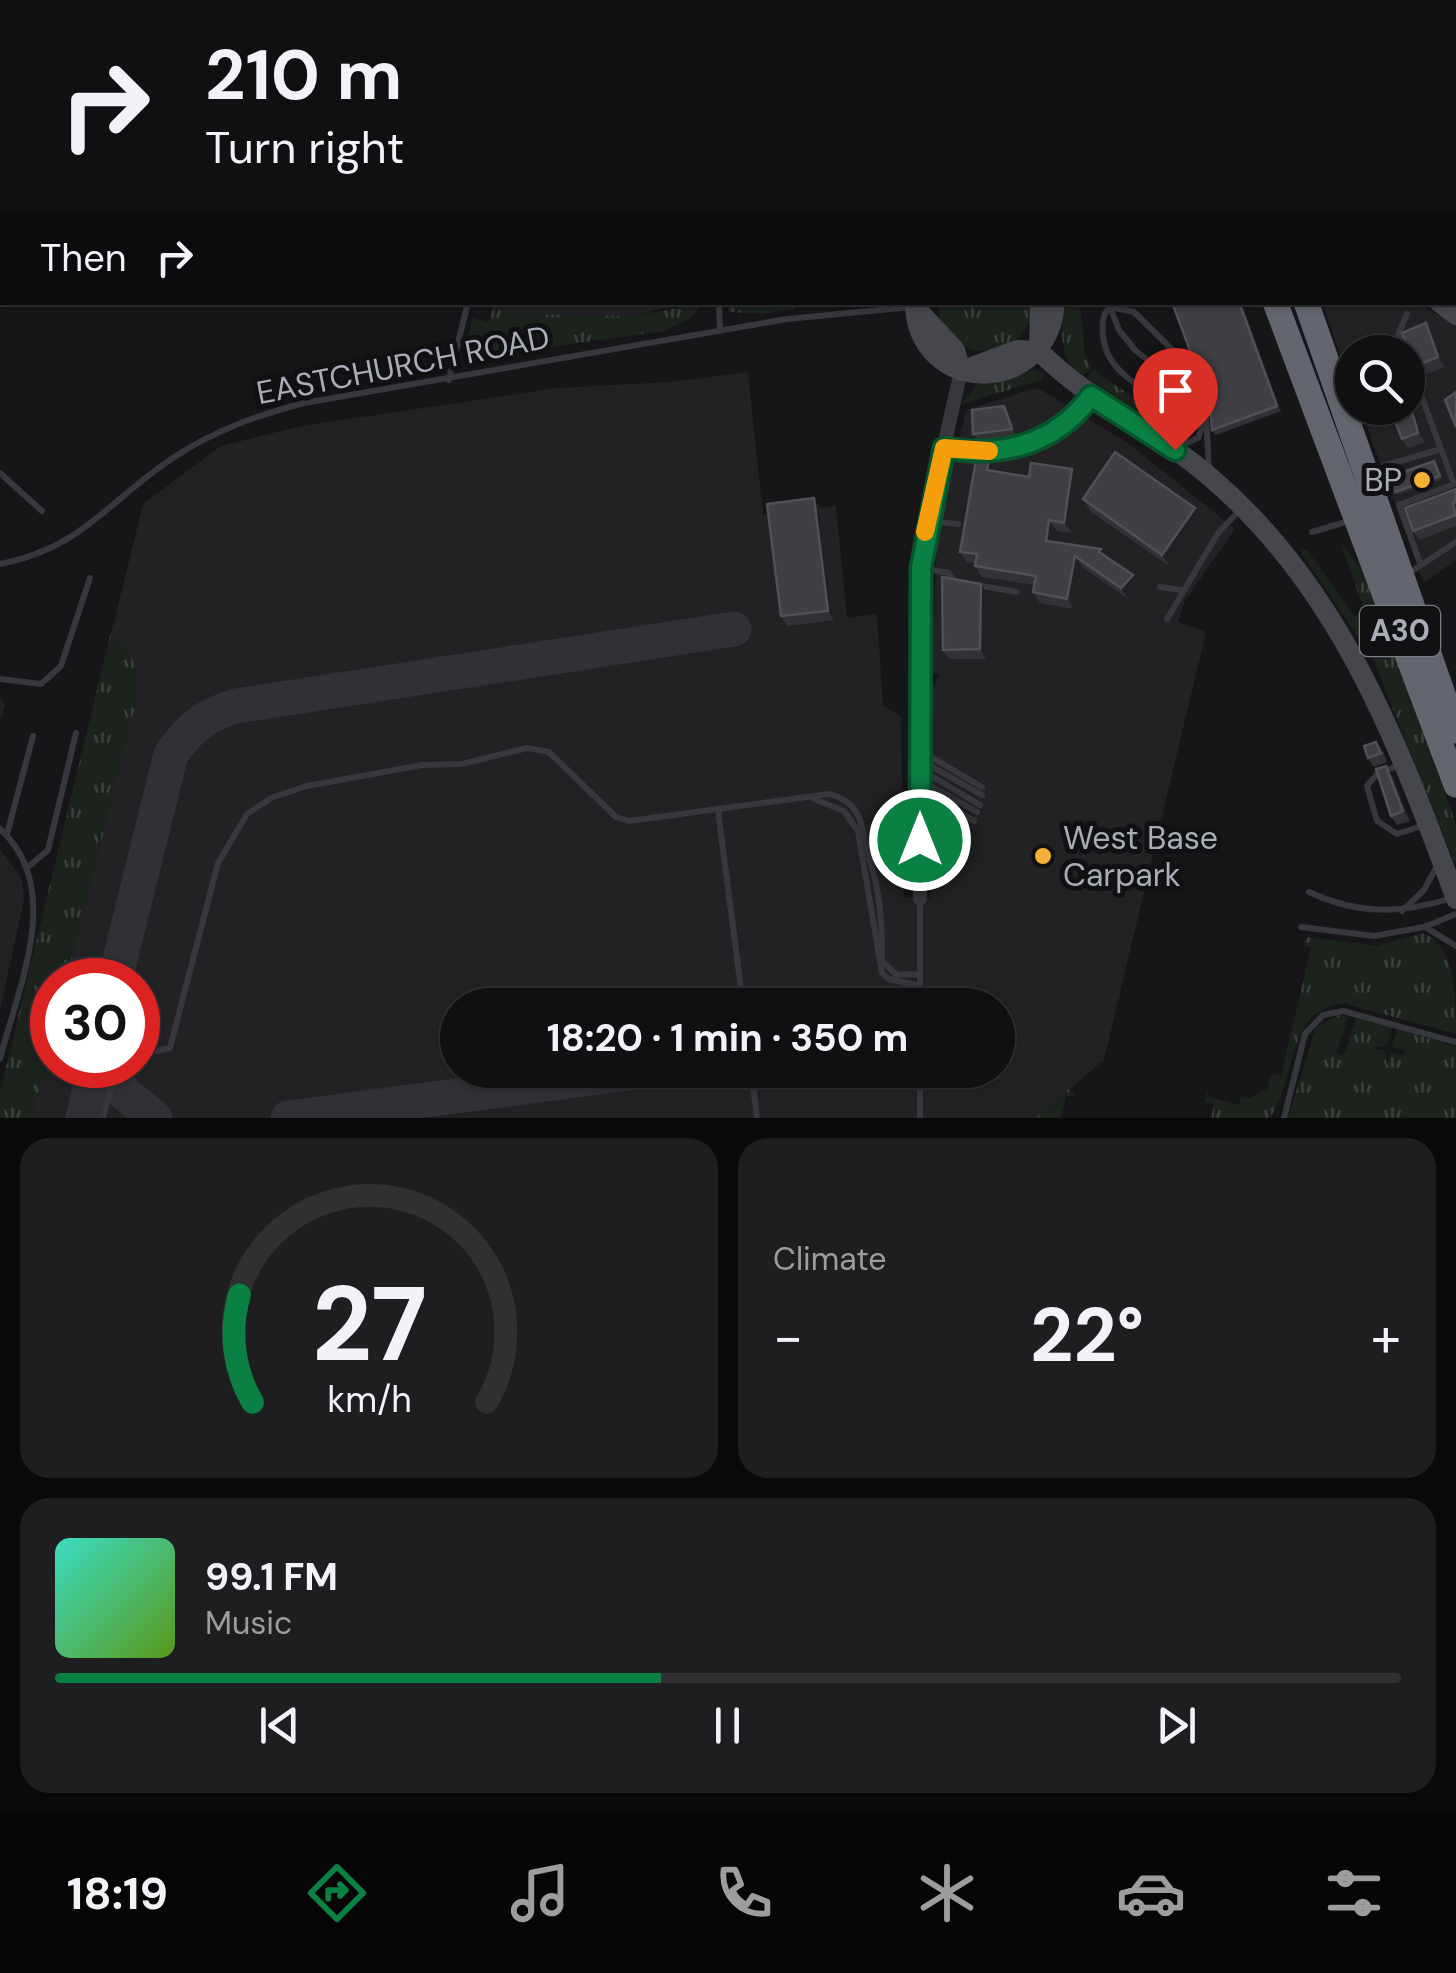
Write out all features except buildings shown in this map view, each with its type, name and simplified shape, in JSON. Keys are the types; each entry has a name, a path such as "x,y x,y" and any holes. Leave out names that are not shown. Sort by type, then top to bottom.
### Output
{"highway":[{"name":"A30","path":"1277,305 1456,786"},
{"name":"A30","path":"1307,305 1456,730"}],"street":[{"path":"917,305 927,342 961,372"},
{"path":"1039,350 1040,305"},
{"path":"1039,350 1052,332 1056,305"},
{"path":"961,372 1017,350 1039,350 1091,396 1178,448 1243,507 1305,579 1341,631 1406,763 1456,898"},
{"path":"920,899 921,568 927,522 961,372"}],"lane":[{"path":"449,380 467,305"},
{"path":"719,305 720,331"},
{"name":"EASTCHURCH ROAD","path":"0,564 76,536 176,456 258,415 720,331 908,305"},
{"path":"1110,307 1119,330 1136,351 1158,368 1168,390 1178,399 1202,405"},
{"path":"1110,307 1134,312 1176,350 1206,414 1209,476"},
{"path":"1110,307 1103,320 1107,357 1120,372 1186,411 1190,422 1178,448"},
{"path":"1398,335 1407,314"},
{"path":"944,448 981,452 1021,447 1060,428 1091,396"},
{"path":"1420,563 1399,505 1455,486 1425,406"},
{"path":"1178,448 1198,438 1206,414"},
{"path":"1360,461 1377,468 1441,450"},
{"path":"0,473 42,511"},
{"path":"1167,619 1218,533 1243,507"},
{"path":"1312,532 1358,518"},
{"path":"927,522 958,524"},
{"path":"1402,582 1420,563 1456,542"},
{"path":"921,568 949,573 952,580 1017,592"},
{"path":"0,678 40,684 61,666 90,578"},
{"path":"1160,587 1182,590"},
{"path":"28,867 48,850 76,734"},
{"path":"0,1059 35,916 28,867 3,832 33,736"},
{"path":"160,1050 170,1048 218,863 247,814 271,798 337,780 422,764 462,764 534,748 549,752 622,819 835,795 858,811 878,879 884,938 882,961 897,975 920,974"},
{"path":"1406,763 1378,773 1367,786 1376,821 1397,834 1429,824"},
{"path":"919,769 982,791"},
{"path":"919,769 979,808"},
{"path":"919,769 974,821"},
{"path":"811,798 838,807 856,826 882,972 889,980 920,986 920,899"},
{"path":"718,810 740,988"},
{"path":"1401,912 1424,890 1441,859"},
{"path":"1308,892 1362,909 1401,912 1456,898"},
{"path":"1300,927 1374,936 1424,927 1456,914"},
{"path":"1424,927 1456,946"},
{"path":"1284,1118 1305,1034 1323,1014 1344,1011 1456,1042"},
{"path":"103,1118 111,1088"},
{"path":"753,1088 757,1118"},
{"path":"920,1088 920,1118"}],"shaded area":[{"path":"503,305 676,305 635,316 503,313"},
{"path":"1323,305 1422,305 1456,326 1456,560 1424,583 1366,425 1425,425 1425,335 1335,335 1335,339"},
{"path":"748,372 763,515 836,506 847,618 877,614 883,705 901,717 904,897 930,898 919,687 934,685 939,674 930,673 938,532 966,410 1035,388 1043,391 1129,444 1235,529 1185,601 1178,622 1206,632 1104,1060 1035,1118 0,1118 30,977 30,1088 160,1088 160,958 34,958 143,504 221,446 302,426 557,388 671,382"},
{"path":"0,849 22,880 24,900 0,1010"}],"green space":[{"path":"494,305 503,305 503,313 508,314 635,316 701,305 692,317 664,331 478,357 467,345 472,318 489,322"},
{"path":"727,305 812,305 762,314 729,312"},
{"path":"938,305 1033,305 1028,324 1017,339 1002,348 968,348 953,339 942,324"},
{"path":"1066,305 1080,305 1085,355 1092,369 1083,374 1065,353"},
{"path":"1094,369 1179,426 1167,429 1087,378"},
{"path":"1034,370 1044,374 1042,380 962,404 976,385"},
{"path":"1340,541 1364,573 1456,824 1456,866 1373,659 1300,551 1307,550 1355,616 1365,612"},
{"path":"111,632 132,659 138,694 72,958 32,958"},
{"path":"1424,933 1435,940 1448,962 1456,1034 1343,1003 1324,1009 1301,1032 1279,1102 1270,1118 1211,1118 1214,1104 1205,1102 1208,1089 1209,1097 1239,1105 1241,1096 1250,1098 1268,1088 1271,1074 1281,1076 1311,948 1302,945 1307,937 1376,946"},
{"path":"30,968 30,1088 40,1088 33,1118 0,1118 0,1092"},
{"path":"1339,1015 1348,1017 1336,1053 1344,1055 1356,1018 1392,1027 1387,1045 1373,1048 1385,1051 1387,1066 1391,1053 1404,1056 1405,1050 1392,1047 1398,1028 1456,1047 1456,1118 1288,1118 1316,1027"},
{"path":"1069,1089 1075,1096 1066,1096 1061,1118 1035,1118"}],"taxiway":[{"path":"120,958 171,754 207,718 236,706 734,629"},
{"path":"83,1118 90,1088"},
{"path":"121,1088 155,1118"},
{"path":"288,1118 516,1088"}],"slow traffic":[{"path":"925,532 944,448 989,451"}],"place":[{"name":"BP","path":"1422,480"},
{"name":"West Base Carpark","path":"1043,856"}],"route":[{"path":"920,840 921,568 944,448 1004,451 1041,440 1078,414 1091,396 1175,450"}]}
